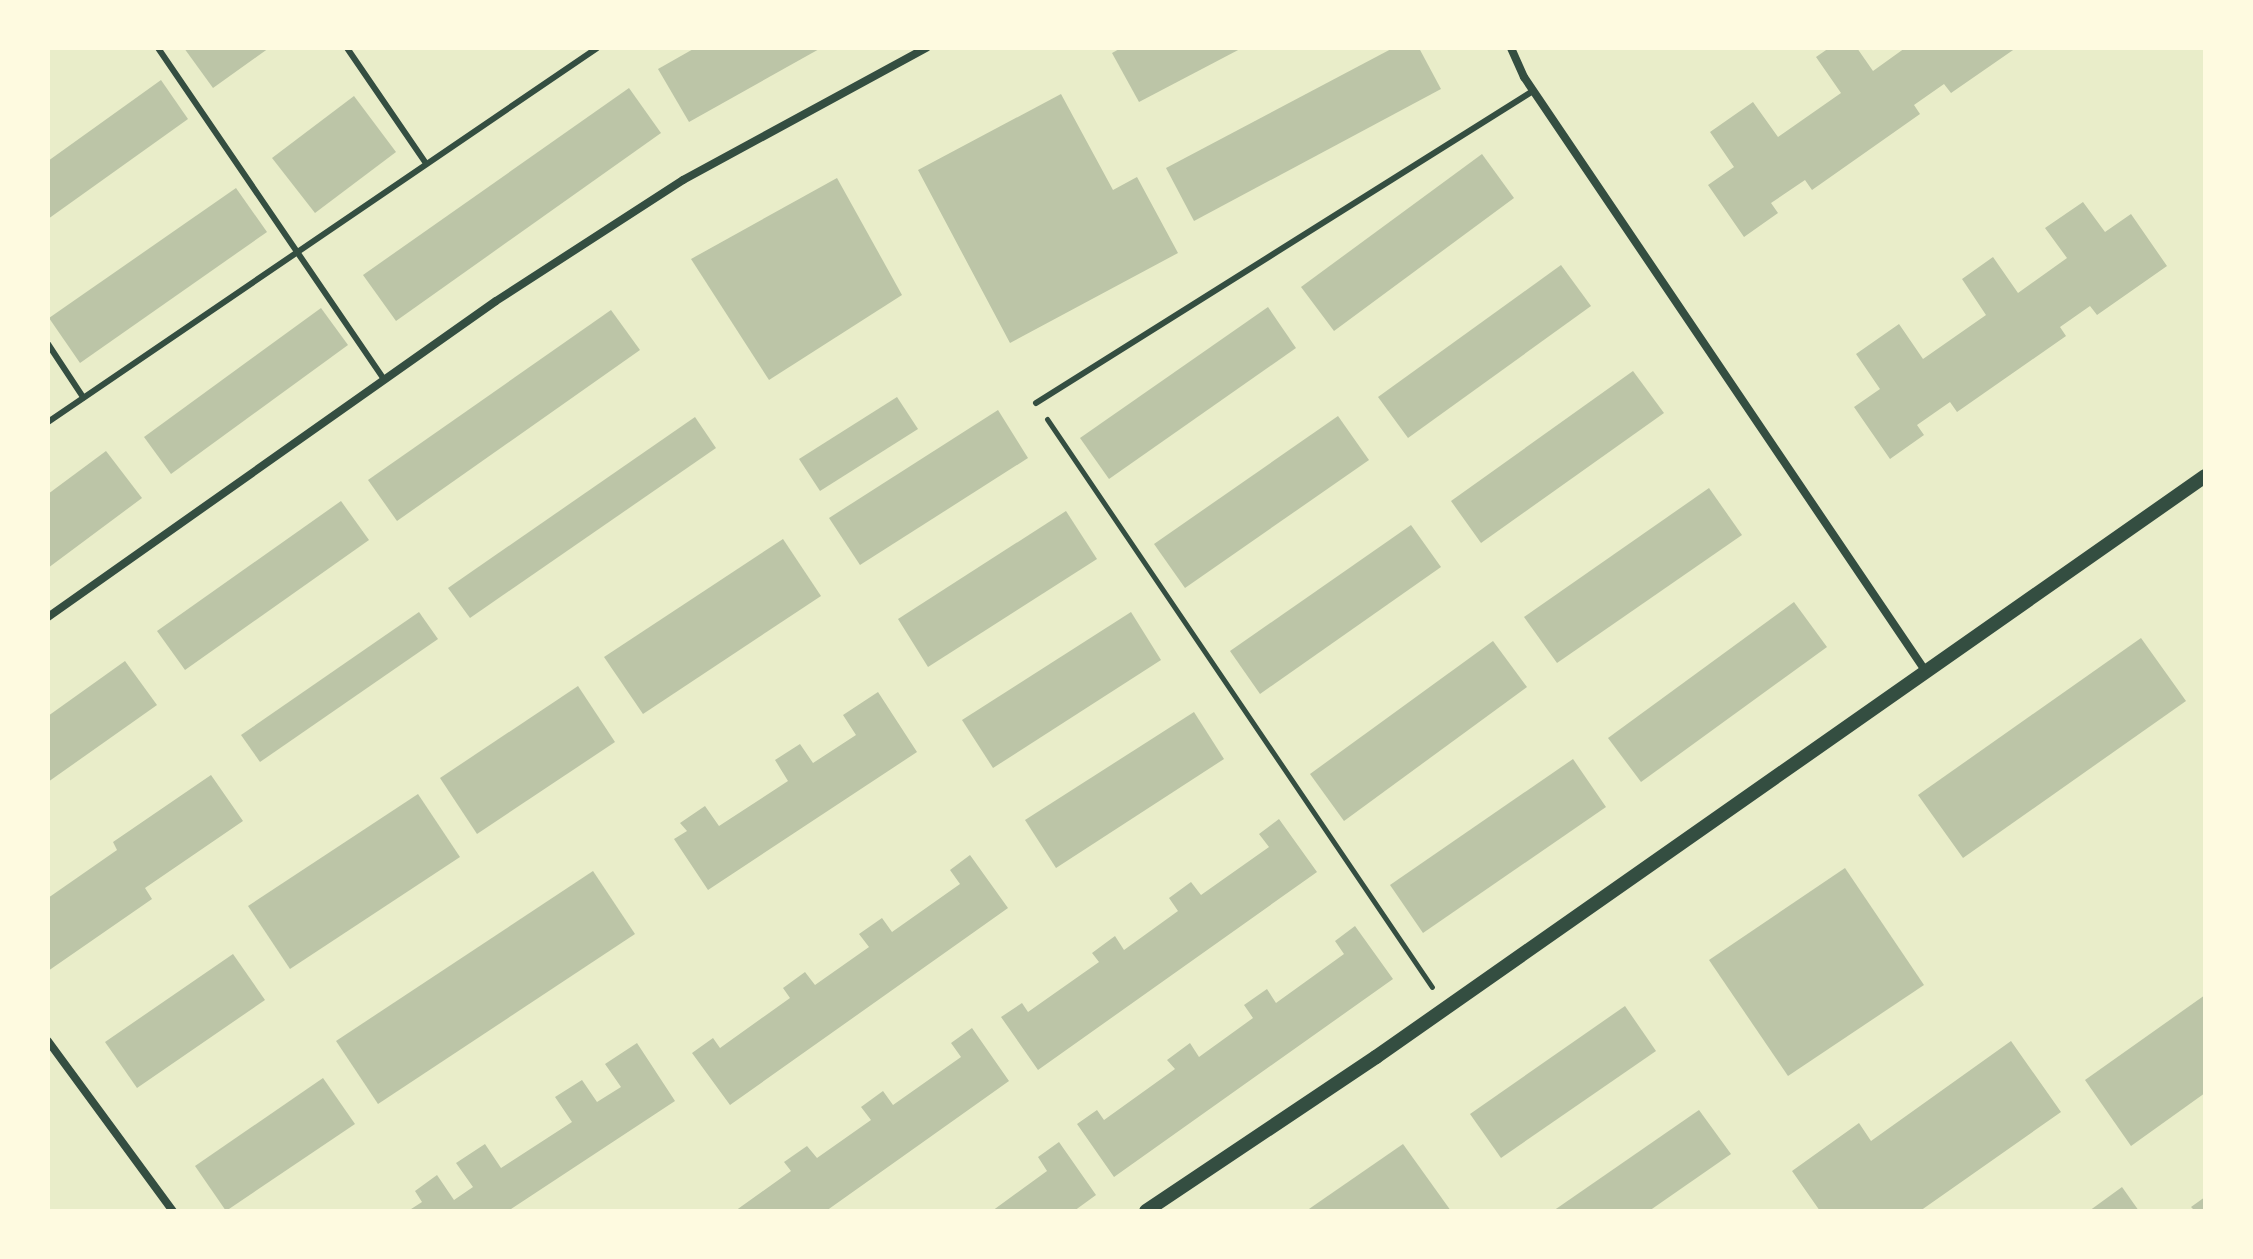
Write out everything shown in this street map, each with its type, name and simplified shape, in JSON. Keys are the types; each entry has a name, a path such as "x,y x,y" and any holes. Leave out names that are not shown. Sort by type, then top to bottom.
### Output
{"street":[{"path":"48,617 383,378 683,180 926,48"},
{"path":"1511,48 1533,91 1924,669"},
{"path":"1146,1211 1446,1008 1924,669 2205,476"},
{"path":"48,1041 173,1211"}],"lane":[{"path":"158,48 383,378"},
{"path":"347,48 425,162"},
{"path":"48,422 425,162 597,48"},
{"path":"1036,403 1533,91"},
{"path":"48,344 83,397"}],"path":[{"path":"1036,403 1446,1008"}],"building":[{"path":"184,48 269,48 213,88"},
{"path":"695,48 821,48 689,122 658,69"},
{"path":"1121,48 1242,48 1139,102 1112,53"},
{"path":"1393,48 1419,48 1441,89 1194,221 1166,168"},
{"path":"1829,48 1857,48 1873,71 1905,48 2016,48 1951,93 1944,84 1914,105 1920,114 1812,190 1805,180 1771,203 1778,213 1744,237 1708,185 1734,167 1710,132 1753,102 1778,137 1841,93 1816,57"},
{"path":"161,80 188,119 48,219 48,161"},
{"path":"629,88 661,133 396,321 363,275"},
{"path":"1061,94 1113,190 1137,177 1178,253 1010,343 918,170"},
{"path":"354,96 396,152 315,213 272,158"},
{"path":"1482,154 1514,198 1334,331 1301,287"},
{"path":"837,178 902,295 769,380 691,259"},
{"path":"236,188 267,232 80,363 49,318"},
{"path":"2083,202 2105,232 2131,214 2167,266 2097,315 2090,306 2060,327 2066,336 1957,412 1950,402 1917,425 1924,435 1890,459 1854,407 1880,389 1856,354 1899,324 1923,359 1986,315 1962,279 1993,257 2018,293 2067,258 2045,228"},
{"path":"1561,265 1591,306 1408,438 1378,397"},
{"path":"1268,307 1296,348 1109,479 1080,438"},
{"path":"321,308 348,345 171,474 144,437"},
{"path":"611,310 640,350 397,521 368,480"},
{"path":"1633,371 1664,413 1481,543 1451,501"},
{"path":"897,397 918,429 820,491 799,459"},
{"path":"998,410 1028,458 860,565 829,518"},
{"path":"1338,416 1369,460 1185,588 1154,544"},
{"path":"695,417 716,448 470,618 448,588"},
{"path":"106,451 142,498 48,568 48,494"},
{"path":"1709,488 1742,535 1557,663 1524,617"},
{"path":"341,501 369,540 185,670 157,631"},
{"path":"1066,511 1097,559 928,667 898,619"},
{"path":"1411,525 1441,567 1260,694 1230,651"},
{"path":"783,539 821,596 643,714 604,657"},
{"path":"1794,602 1827,647 1641,782 1608,738"},
{"path":"419,612 438,639 260,762 241,735"},
{"path":"1131,612 1161,660 993,768 962,720"},
{"path":"2141,638 2186,701 1963,858 1918,795"},
{"path":"1493,641 1527,687 1344,821 1310,774"},
{"path":"125,661 157,705 48,782 48,716"},
{"path":"578,686 615,742 477,834 440,778"},
{"path":"878,692 917,752 708,890 674,839 687,831 680,823 705,806 719,826 788,781 775,760 800,744 813,763 856,735 843,715"},
{"path":"1194,712 1224,759 1056,868 1025,820"},
{"path":"1573,759 1606,807 1423,933 1390,885"},
{"path":"211,775 243,821 145,888 152,899 48,971 48,898 117,850 113,842"},
{"path":"418,794 460,857 290,969 248,906"},
{"path":"1279,819 1317,872 1038,1070 1001,1017 1022,1003 1028,1012 1099,962 1092,953 1115,936 1124,950 1178,911 1169,898 1191,882 1201,895 1269,847 1259,834"},
{"path":"970,855 1008,908 730,1105 692,1053 713,1038 720,1048 790,998 783,988 805,972 815,985 869,947 859,934 882,918 892,932 960,884 950,870"},
{"path":"1845,868 1924,985 1788,1076 1709,960"},
{"path":"593,871 635,934 378,1104 336,1041"},
{"path":"1355,926 1393,979 1114,1177 1077,1124 1097,1110 1104,1120 1175,1069 1167,1060 1190,1043 1199,1057 1253,1018 1244,1005 1267,989 1276,1003 1344,954 1335,941"},
{"path":"233,954 265,1000 137,1088 105,1042"},
{"path":"2205,995 2205,1093 2131,1146 2085,1080"},
{"path":"1625,1006 1656,1051 1501,1158 1470,1114"},
{"path":"972,1028 1009,1081 826,1211 735,1211 791,1171 784,1162 807,1146 817,1158 871,1120 861,1107 883,1091 893,1105 961,1057 951,1043"},
{"path":"2011,1041 2061,1112 1920,1211 1820,1211 1792,1171 1859,1123 1871,1141"},
{"path":"637,1043 675,1101 508,1211 408,1211 422,1202 415,1191 437,1175 454,1200 473,1187 456,1163 485,1144 501,1168 572,1122 555,1097 582,1080 597,1102 621,1087 605,1064"},
{"path":"323,1078 355,1124 226,1211 195,1166"},
{"path":"1699,1110 1731,1154 1649,1211 1553,1211"},
{"path":"1059,1142 1096,1195 1074,1211 992,1211 1047,1171 1038,1157"},
{"path":"1403,1144 1451,1211 1306,1211"},
{"path":"2122,1187 2139,1211 2089,1211"},
{"path":"2205,1197 2205,1211 2195,1211 2191,1207"}]}
